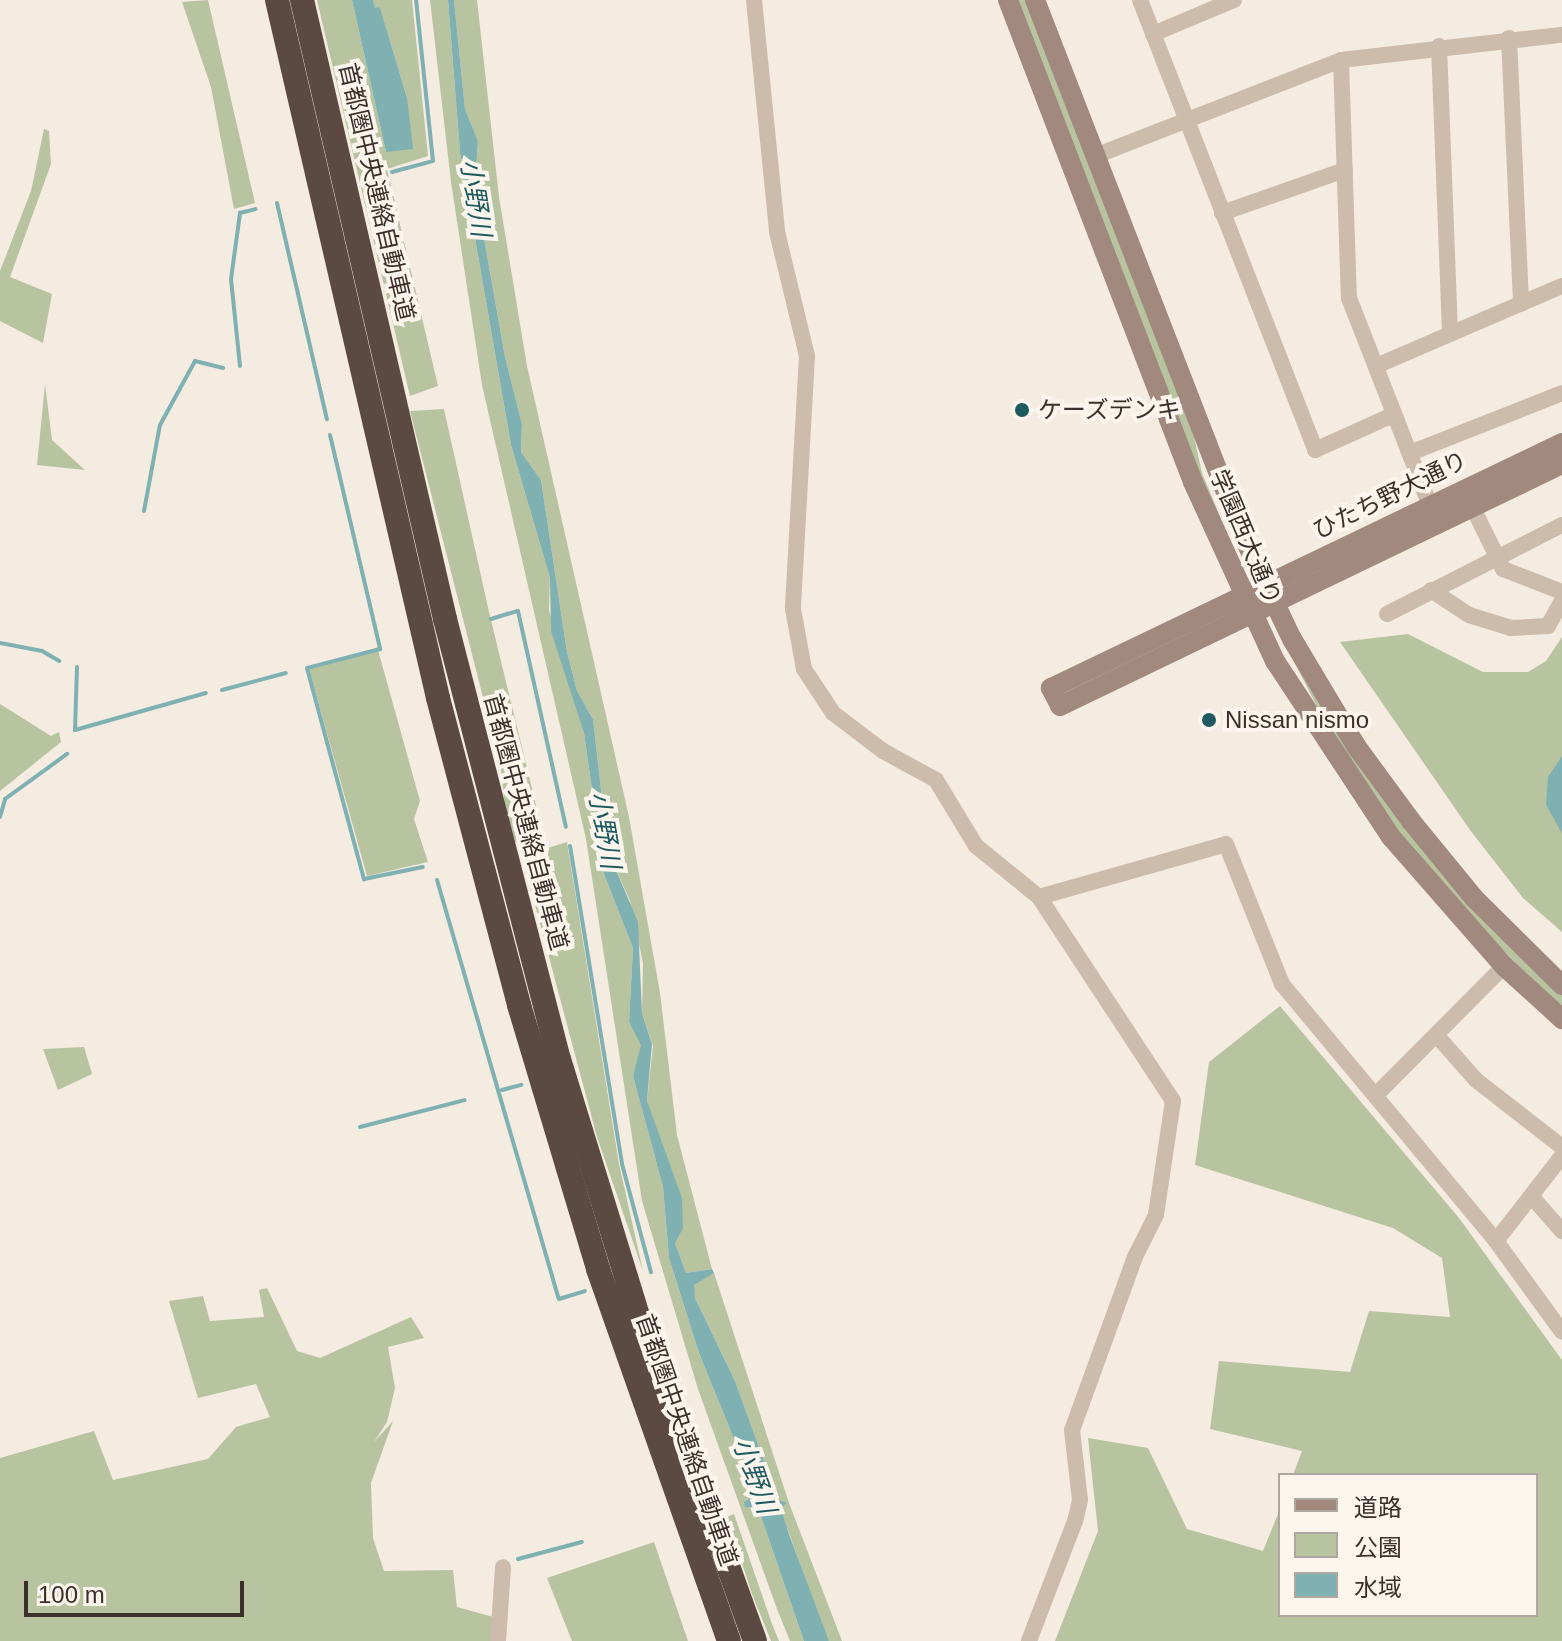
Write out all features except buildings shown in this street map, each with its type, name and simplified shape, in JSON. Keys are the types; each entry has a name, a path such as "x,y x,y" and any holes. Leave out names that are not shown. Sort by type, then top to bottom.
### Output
{"highway":[{"name":"首都圏中央連絡自動車道","path":"277,0 438,698 519,1005 598,1269 729,1641"},
{"name":"首都圏中央連絡自動車道","path":"302,0 459,676 559,1059 638,1316 755,1641"}],"main road":[{"name":"学園西大通り","path":"1008,0 1252,617 1335,760 1391,837 1504,966 1562,1019"},
{"name":"学園西大通り","path":"1035,0 1275,605 1356,746 1411,821 1474,898 1562,985"},
{"name":"ひたち野大通り","path":"1562,443 1051,688 1060,706 1252,617 1562,464"}],"street":[{"path":"754,0 777,232 807,356 793,609 804,669 833,713 883,751 936,780 976,846 1039,897 1173,1101 1156,1215 1072,1430 1080,1500 1075,1521 1029,1641"},
{"path":"1140,0 1315,450 1393,415"},
{"path":"1153,34 1234,0"},
{"path":"1095,156 1185,118 1341,60 1509,38 1562,35"},
{"path":"1509,38 1521,304"},
{"path":"1439,46 1450,334"},
{"path":"1341,60 1349,298 1430,506"},
{"path":"1222,213 1345,170"},
{"path":"1376,366 1562,286"},
{"path":"1410,453 1562,393"},
{"path":"1473,508 1503,569 1562,592"},
{"path":"1387,614 1497,554 1562,525"},
{"path":"1431,590 1469,615 1511,628 1548,626 1562,601"},
{"path":"1039,897 1226,844 1282,984 1496,1241 1562,1332"},
{"path":"1376,1095 1438,1037 1504,966"},
{"path":"1438,1037 1476,1080 1562,1147"},
{"path":"1496,1241 1562,1156"},
{"path":"1531,1196 1562,1231"},
{"path":"498,1641 503,1567"}],"green space":[{"path":"208,0 255,203 234,209 211,87 182,2"},
{"path":"317,0 352,0 386,152 407,98 380,7 375,9 373,0 412,0 428,156 387,169 438,386 410,396"},
{"path":"430,0 448,0 460,152 511,445 550,578 549,610 584,733 604,874 633,948 629,1022 642,1045 633,1076 663,1187 669,1258 699,1353 749,1476 752,1497 746,1507 758,1508 804,1641 790,1641 777,1609 698,1389 642,1201 586,839 482,385 451,182"},
{"path":"454,0 477,0 499,197 527,366 629,817 660,993 677,1135 712,1269 686,1273 675,1243 647,1101 653,1046 642,1013 643,963 630,901 608,851 593,719 577,691 567,652 541,480 521,452 522,424 505,357 475,187 478,141 465,109"},
{"path":"1015,0 1028,0 1190,418 1202,473 1231,543 1228,546"},
{"path":"44,129 49,131 51,164 10,277 52,294 43,343 0,321 0,271 31,191"},
{"path":"45,384 52,440 85,470 37,465"},
{"path":"444,409 544,838 515,842 505,808 501,768 410,411"},
{"path":"1408,634 1483,672 1528,672 1546,661 1562,637 1562,932 1523,898 1470,830 1340,642"},
{"path":"378,650 420,801 414,819 428,862 367,876 309,669"},
{"path":"1289,652 1562,995 1562,1011 1437,882 1341,753"},
{"path":"0,704 51,736 59,732 61,742 0,791"},
{"path":"567,842 619,1164 643,1271 597,1137 522,856"},
{"path":"1280,1006 1459,1218 1562,1360 1562,1641 1055,1641 1098,1531 1088,1438 1148,1448 1187,1529 1263,1551 1278,1514 1278,1617 1538,1617 1538,1473 1294,1473 1302,1451 1210,1429 1219,1361 1350,1372 1369,1311 1450,1317 1442,1258 1393,1228 1195,1165 1209,1062"},
{"path":"84,1047 92,1074 58,1090 43,1049"},
{"path":"714,1273 789,1503 842,1641 829,1641 817,1613 780,1507 786,1504 778,1501 735,1381 695,1298 693,1285"},
{"path":"267,1288 297,1351 320,1358 411,1317 424,1338 388,1347 395,1388 387,1422 374,1442 393,1421 371,1483 373,1538 384,1571 453,1570 457,1607 497,1618 490,1641 0,1641 0,1458 94,1431 113,1480 208,1459 236,1427 270,1417 256,1384 198,1398 169,1301 203,1296 210,1321 264,1317 259,1290"},
{"path":"734,1514 779,1641 771,1641 752,1594 727,1517"},
{"path":"654,1542 688,1641 572,1641 547,1578"}],"water":[{"path":"352,0 373,0 375,8 380,7 407,98 413,149 386,152"},
{"name":"小野川","path":"448,0 454,0 465,109 478,141 475,187 505,357 522,424 521,452 541,480 567,652 577,691 593,719 608,851 638,922 642,1013 652,1044 647,1101 682,1198 683,1228 675,1243 686,1273 712,1269 714,1273 694,1285 695,1298 735,1381 778,1500 787,1503 781,1508 829,1641 804,1641 758,1508 745,1507 744,1502 752,1497 749,1476 699,1353 669,1258 663,1187 633,1076 641,1045 629,1022 633,948 604,874 584,733 551,631 550,578 511,445 460,152"},
{"path":"1562,756 1562,833 1546,805 1548,777"}],"waterway":[{"path":"392,172 433,161 416,0"},
{"path":"277,203 327,419"},
{"path":"240,366 231,279 240,213 256,209"},
{"path":"144,511 160,425 195,361 223,368"},
{"path":"330,435 380,649 307,668 364,879 423,867"},
{"path":"491,619 518,611 566,827"},
{"path":"0,643 42,651 59,661"},
{"path":"77,667 75,730 206,693"},
{"path":"222,690 286,673"},
{"path":"0,817 5,799 67,754"},
{"path":"570,846 622,1164 651,1272"},
{"path":"437,880 559,1299 585,1291"},
{"path":"502,1090 521,1085"},
{"path":"360,1127 465,1100"},
{"path":"518,1559 582,1542"}],"place":[{"name":"ケーズデンキ","path":"1022,410"},
{"name":"Nissan nismo","path":"1209,720"}]}
